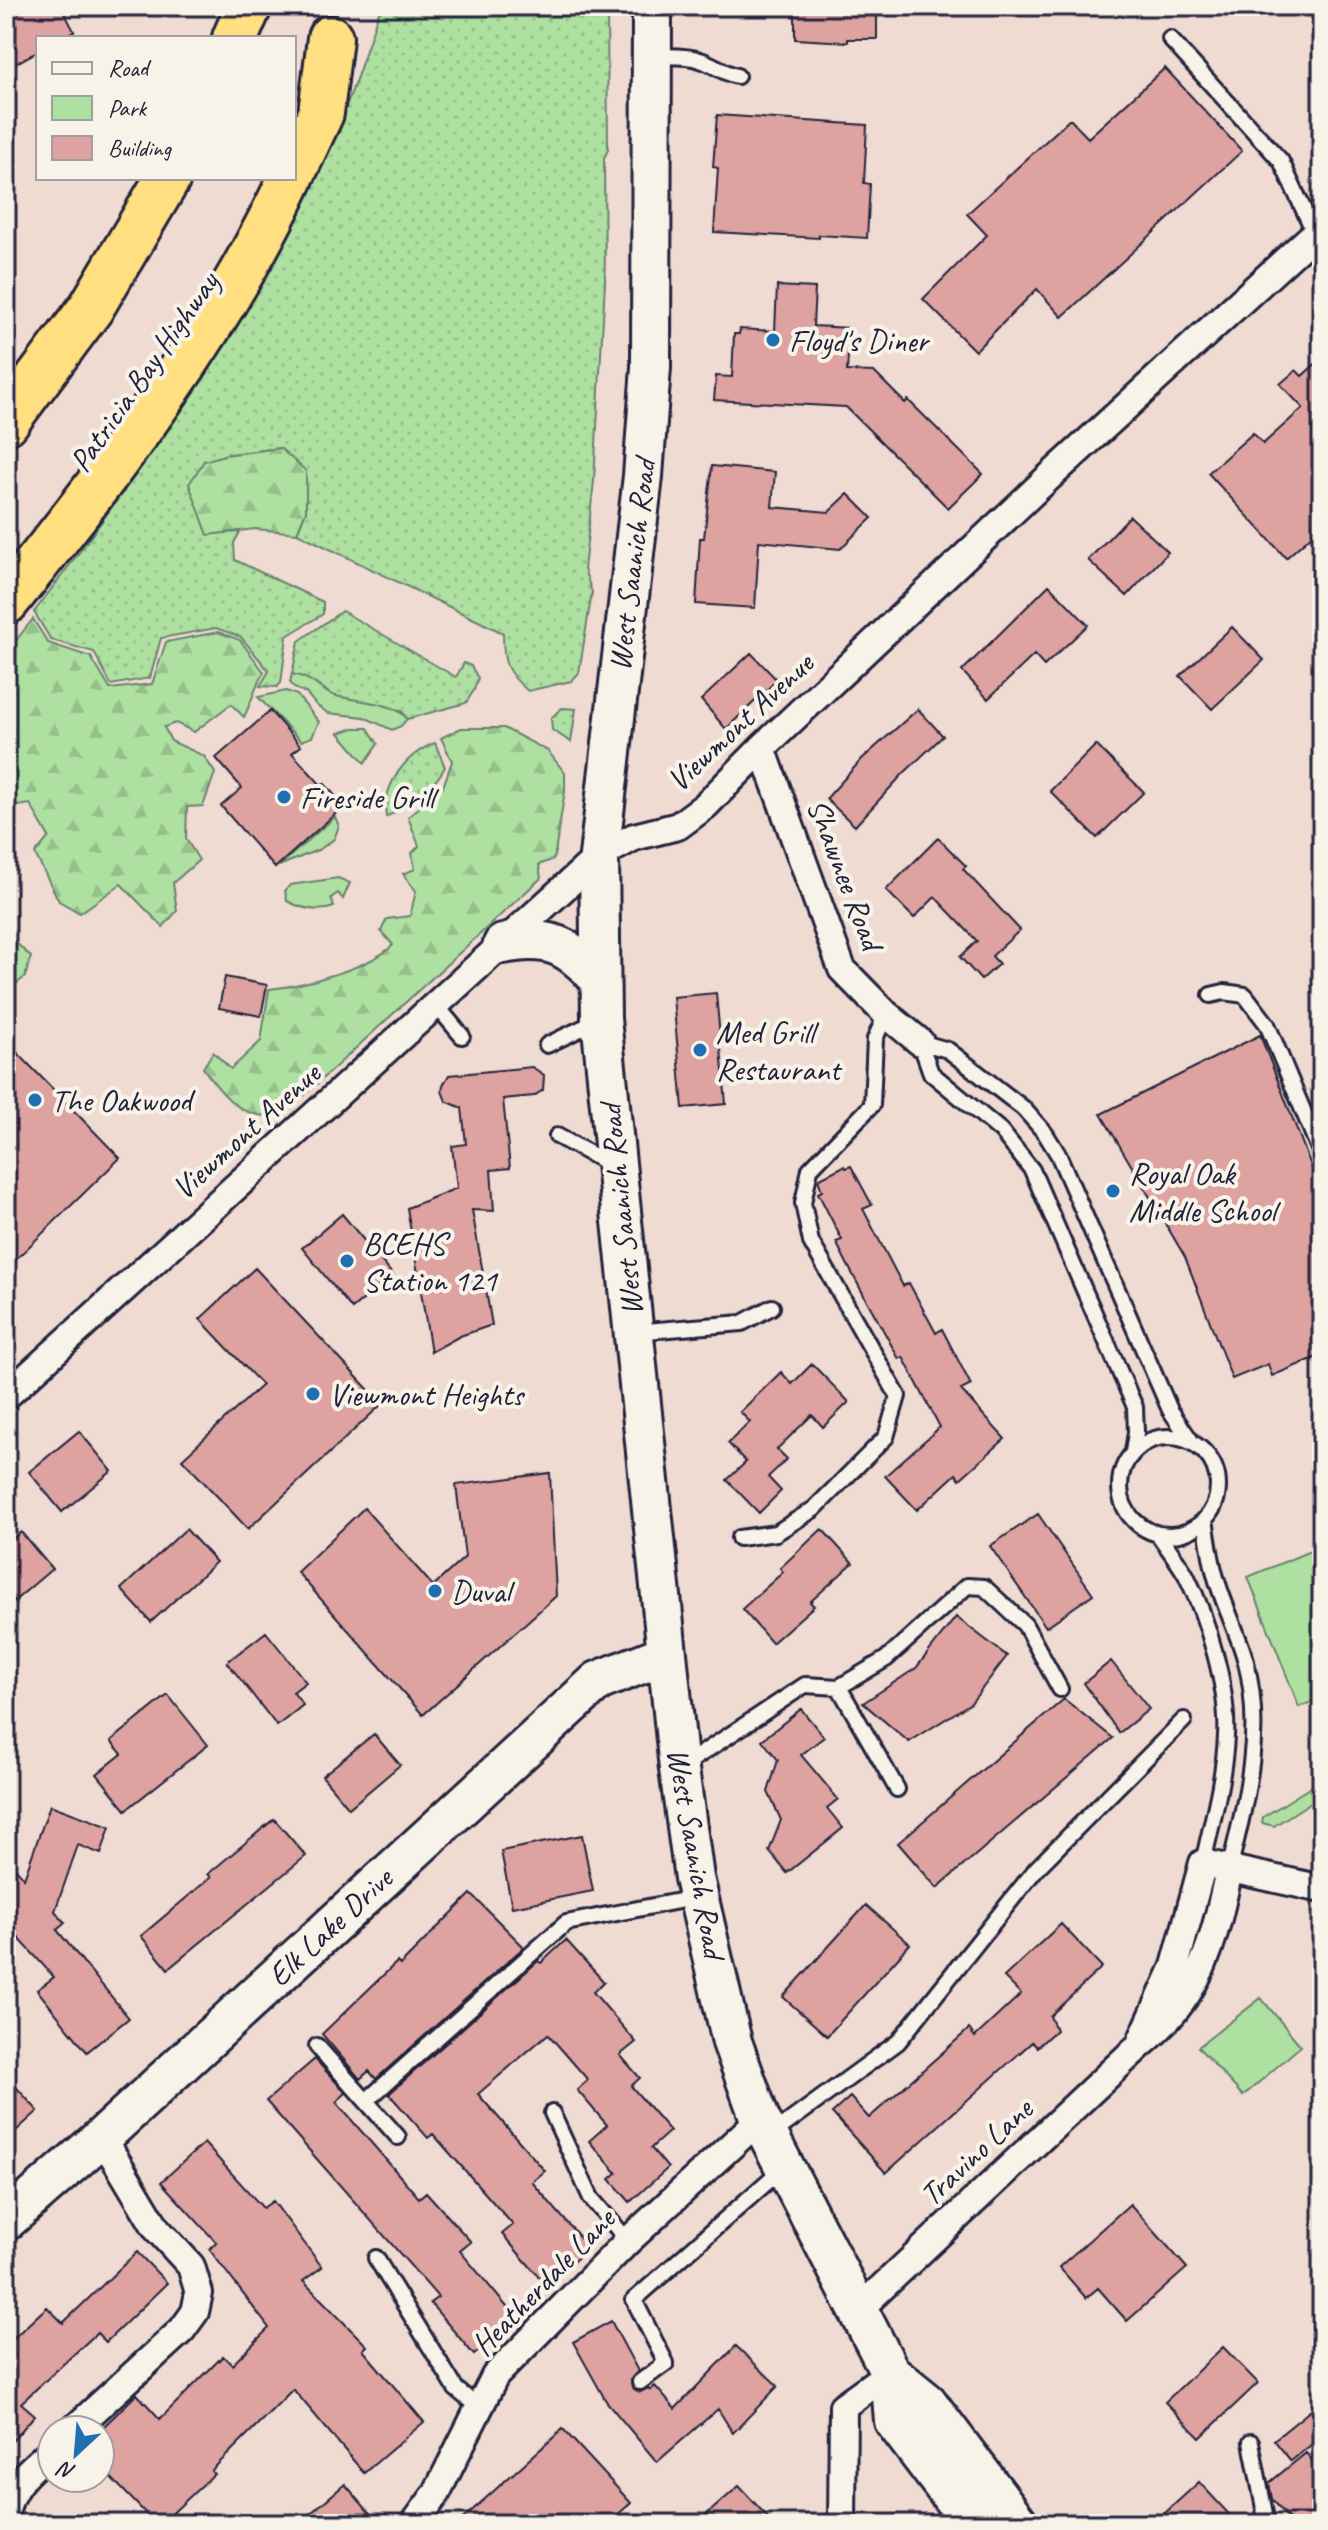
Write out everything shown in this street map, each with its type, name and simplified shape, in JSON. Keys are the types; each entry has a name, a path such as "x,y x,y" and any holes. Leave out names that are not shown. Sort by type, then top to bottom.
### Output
{"highway":[{"path":"236,36 249,6"},
{"path":"296,120 336,22"},
{"path":"296,167 321,113 336,22"},
{"path":"10,416 91,308 167,180"},
{"name":"Patricia Bay Highway","path":"6,556 77,470 156,363 253,209 267,180"},
{"path":"6,602 45,555 155,406 218,312 290,180"}],"main road":[{"name":"West Saanich Road","path":"652,6 649,411 599,856 600,980 601,1019 679,1769 699,1897 732,2042 772,2140 890,2372 894,2421 972,2524"},
{"path":"503,944 530,939 552,944 571,952 600,980"},
{"name":"Elk Lake Drive","path":"11,2208 102,2137 598,1681 666,1654"},
{"name":"West Saanich Road","path":"890,2372 927,2402 1019,2524"}],"street":[{"name":"Viewmont Avenue","path":"6,1396 599,856 634,837 678,826 705,806 762,748 1047,479 1320,234"},
{"name":"Shawnee Road","path":"762,748 842,969 886,1014 920,1042"},
{"path":"1203,1863 1322,1889"},
{"name":"Travino Lane","path":"1139,2046 1175,1966 1203,1863"},
{"name":"Travino Lane","path":"859,2309 1139,2046 1162,2028 1203,1969 1218,1923 1229,1870"},
{"path":"90,2414 182,2330 195,2312 199,2293 191,2266 157,2229 102,2137"},
{"name":"Heatherdale Lane","path":"414,2524 436,2494 495,2376 515,2353 628,2241 772,2140"},
{"path":"842,2524 843,2406 890,2372"},
{"path":"6,2511 9,2496 36,2465"}],"lane":[{"path":"1170,39 1281,161 1320,234"},
{"path":"653,56 696,58 724,73 737,76"},
{"path":"1211,995 1224,992 1245,995 1267,1024 1322,1156"},
{"path":"436,1005 462,1036"},
{"path":"739,1538 776,1533 814,1509 886,1437 898,1396 811,1242 803,1203 810,1169 872,1105 875,1039 886,1014"},
{"path":"547,1045 601,1019"},
{"path":"920,1042 948,1050 1023,1108 1045,1133 1058,1154 1170,1410 1191,1441"},
{"path":"920,1042 931,1073 1001,1131 1032,1170 1135,1407 1133,1452"},
{"path":"557,1136 617,1168"},
{"path":"634,1332 742,1323 772,1307"},
{"path":"1160,1437 1191,1441 1204,1450 1218,1477 1214,1507 1192,1530 1175,1535 1144,1529 1125,1507 1120,1478 1125,1464 1133,1452 1160,1437"},
{"path":"1205,1519 1216,1577 1243,1651 1252,1701 1252,1776 1229,1870"},
{"path":"1158,1534 1186,1575 1216,1656 1223,1697 1226,1732 1223,1771 1203,1863"},
{"path":"679,1769 805,1685 839,1687 886,1659 967,1586 984,1587 1025,1625 1060,1689"},
{"path":"839,1687 897,1789"},
{"path":"640,2382 666,2363 634,2300 772,2140 898,2042 1036,1869 1184,1720"},
{"path":"366,2101 566,1923 699,1897"},
{"path":"317,2046 398,2137"},
{"path":"552,2113 591,2198 628,2241"},
{"path":"376,2258 456,2389 478,2407"},
{"path":"1251,2442 1267,2524"}],"green space":[{"path":"381,6 607,6 605,282 594,481 584,569 592,592 579,673 571,681 528,691 507,666 503,633 297,533 306,511 280,448 224,455 208,534 240,532 234,543 235,560 323,602 323,614 287,636 281,683 277,687 260,686 269,671 241,637 216,628 161,638 150,678 111,685 94,652 51,640 34,612 162,436 239,313 309,186 340,120"},
{"path":"280,448 306,471 306,511 297,533 255,529 208,535 189,484 204,461 224,455"},
{"path":"342,611 456,677 464,663 471,666 478,678 466,703 407,719 402,711 332,696 323,688 292,674 299,641"},
{"path":"33,619 48,643 91,657 110,689 152,684 166,642 218,632 240,640 264,672 244,717 231,704 194,732 176,723 164,727 171,741 204,756 215,773 203,806 187,807 186,839 199,860 173,883 177,911 163,927 121,884 80,913 59,901 35,854 49,837 30,804 6,808 6,653"},
{"path":"292,674 331,694 394,709 407,719 392,730 364,717 328,713 306,693 294,688 290,682"},
{"path":"286,691 297,695 319,722 312,737 301,741 258,697"},
{"path":"562,708 576,709 571,742 552,730 551,718"},
{"path":"368,728 378,744 365,763 339,733"},
{"path":"461,728 504,728 548,751 565,773 554,859 539,865 541,878 295,1104 272,1115 250,1113 240,1108 223,1094 203,1068 213,1052 231,1069 261,1041 269,989 316,980 352,968 393,945 381,931 387,919 410,916 416,891 403,874 415,869 412,853 419,846 408,817 443,787 452,761 441,738"},
{"path":"435,743 445,767 433,784 419,796 386,817 388,793 398,772 415,755"},
{"path":"335,817 339,826 334,839 320,849 279,866"},
{"path":"338,878 350,883 343,899 338,893 331,898 334,907 310,909 287,901 285,891 290,885"},
{"path":"6,933 31,957 25,977 6,992"},
{"path":"1322,1546 1322,1698 1299,1707 1248,1577"},
{"path":"1322,1780 1322,1795 1274,1826 1262,1823 1263,1817"},
{"path":"1261,1998 1301,2046 1243,2096 1198,2047"}],"building":[{"path":"31,6 61,6 74,31 65,36 36,36 36,52 6,69 6,20"},
{"path":"795,6 877,6 877,39 848,39 848,42 795,39"},
{"path":"1165,68 1242,151 1062,317 1037,289 975,351 923,299 987,235 967,214 1070,119 1088,138"},
{"path":"717,115 867,125 864,183 870,184 867,238 714,232 718,168 713,167"},
{"path":"777,286 815,288 813,326 850,328 847,371 874,372 905,403 908,400 983,474 948,508 846,407 714,400 716,376 732,377 734,334 739,334 740,329 775,331"},
{"path":"1322,358 1322,526 1286,558 1208,473 1253,433 1263,444 1303,408 1280,384 1296,370 1302,376"},
{"path":"712,466 775,472 772,507 829,512 848,494 872,518 840,549 759,541 755,608 696,604 700,538 704,538"},
{"path":"1130,516 1168,552 1127,596 1088,560"},
{"path":"1049,585 1088,625 1044,666 1034,655 988,699 962,671"},
{"path":"1232,627 1264,660 1212,709 1180,676"},
{"path":"751,653 777,680 726,729 701,700"},
{"path":"918,709 943,736 855,826 826,799 862,759"},
{"name":"Fireside Grill","path":"270,711 301,746 292,753 344,806 275,868 221,806 242,788 216,758"},
{"path":"1096,745 1144,792 1097,838 1050,791"},
{"path":"938,838 1020,930 992,956 999,964 981,980 960,957 977,941 935,897 914,918 886,890"},
{"path":"225,977 267,985 261,1016 219,1008"},
{"name":"Med Grill Restaurant","path":"716,993 726,1104 683,1108 673,997"},
{"path":"1260,1035 1322,1194 1322,1355 1272,1376 1268,1364 1232,1379 1185,1257 1101,1114"},
{"name":"The Oakwood","path":"6,1041 120,1158 6,1269"},
{"path":"532,1067 544,1075 543,1090 534,1096 503,1099 510,1168 491,1170 494,1211 472,1210 492,1325 460,1336 431,1352 407,1208 457,1188 452,1146 466,1144 462,1108 446,1101 443,1085 449,1075"},
{"path":"844,1166 851,1166 872,1205 863,1209 903,1286 909,1283 936,1333 942,1329 971,1385 961,1390 1005,1439 960,1479 956,1474 917,1510 885,1476 940,1427 903,1357 899,1359 836,1242 842,1240 818,1193 822,1191 818,1179"},
{"name":"BCEHS Station 121","path":"342,1214 393,1275 352,1309 302,1248"},
{"name":"Viewmont Heights","path":"255,1268 382,1404 248,1529 182,1459 262,1385 200,1319"},
{"path":"812,1364 849,1402 823,1427 812,1415 777,1449 787,1459 768,1477 781,1491 759,1513 727,1480 746,1462 728,1443 750,1422 740,1412 781,1372 792,1384"},
{"path":"79,1431 112,1471 62,1512 29,1472"},
{"name":"Duval","path":"550,1473 556,1596 423,1715 297,1572 364,1508 433,1586 465,1557 456,1485"},
{"path":"1038,1514 1093,1594 1046,1627 990,1546"},
{"path":"186,1529 216,1562 151,1622 121,1589"},
{"path":"822,1529 853,1563 810,1602 814,1606 772,1643 742,1609 783,1572 780,1568"},
{"path":"21,1532 52,1569 6,1608 6,1544"},
{"path":"956,1617 1007,1656 971,1703 909,1742 863,1703 916,1668"},
{"path":"266,1632 306,1682 293,1692 303,1705 277,1726 227,1662"},
{"path":"1111,1661 1149,1709 1119,1733 1084,1683"},
{"path":"168,1695 208,1745 126,1810 97,1774 122,1754 111,1741"},
{"path":"1064,1699 1113,1738 937,1888 898,1843"},
{"path":"801,1709 824,1737 801,1755 838,1799 827,1808 843,1828 787,1873 769,1851 781,1820 768,1792 778,1760 762,1740"},
{"path":"374,1734 400,1765 349,1808 322,1776"},
{"path":"50,1805 110,1827 101,1854 78,1845 55,1911 65,1923 57,1930 129,2018 87,2052 37,1990 54,1977 6,1924 6,1858 24,1878"},
{"path":"274,1819 306,1856 168,1969 141,1936"},
{"path":"582,1835 593,1891 512,1907 501,1851"},
{"path":"471,1894 524,1947 376,2079 369,2071 360,2079 322,2034 397,1962 400,1965"},
{"path":"866,1905 910,1944 827,2036 783,1997"},
{"path":"1061,1924 1102,1967 1050,2016 1056,2030 1037,2047 1032,2042 886,2173 832,2113 850,2097 869,2118 969,2029 975,2037 1021,1994 1004,1977"},
{"path":"566,1940 604,1982 593,1992 636,2042 620,2055 640,2078 631,2086 670,2131 651,2148 668,2168 630,2202 610,2179 617,2173 589,2141 607,2125 577,2090 588,2080 548,2034 478,2094 545,2171 532,2182 589,2248 546,2285 502,2234 513,2225 433,2134 428,2138 389,2094 538,1961 541,1963"},
{"path":"315,2059 346,2093 336,2102 419,2198 426,2192 471,2242 460,2251 517,2319 474,2355 430,2303 438,2297 266,2101"},
{"path":"6,2076 38,2111 6,2140"},
{"path":"204,2143 263,2208 273,2201 322,2267 303,2281 367,2346 363,2350 424,2422 364,2473 293,2389 211,2471 214,2474 161,2524 156,2524 116,2483 116,2414 137,2394 160,2419 223,2356 232,2365 269,2328 209,2249 217,2243 161,2182"},
{"path":"1130,2204 1187,2268 1127,2321 1098,2288 1086,2298 1059,2267"},
{"path":"137,2252 167,2283 106,2342 97,2333 21,2403 35,2415 6,2448 6,2345 47,2307 63,2323"},
{"path":"611,2321 638,2371 631,2379 632,2387 640,2392 648,2388 650,2391 655,2386 675,2409 736,2346 778,2386 733,2433 718,2409 657,2462 606,2401 573,2342"},
{"path":"1223,2347 1258,2383 1200,2438 1165,2402"},
{"path":"1322,2401 1322,2436 1291,2461 1274,2440"},
{"path":"563,2429 631,2503 607,2524 457,2524"},
{"path":"1306,2453 1322,2472 1322,2524 1293,2524 1272,2499 1269,2483"},
{"path":"1199,2482 1238,2524 1153,2524"},
{"path":"345,2484 379,2524 298,2524"},
{"path":"739,2486 774,2524 696,2524"}],"place":[{"name":"Floyd's Diner","path":"773,340"},
{"name":"Fireside Grill","path":"284,797"},
{"name":"Med Grill Restaurant","path":"700,1050"},
{"name":"The Oakwood","path":"35,1100"},
{"name":"Royal Oak Middle School","path":"1113,1191"},
{"name":"BCEHS Station 121","path":"347,1261"},
{"name":"Viewmont Heights","path":"313,1394"},
{"name":"Duval","path":"435,1591"}]}
